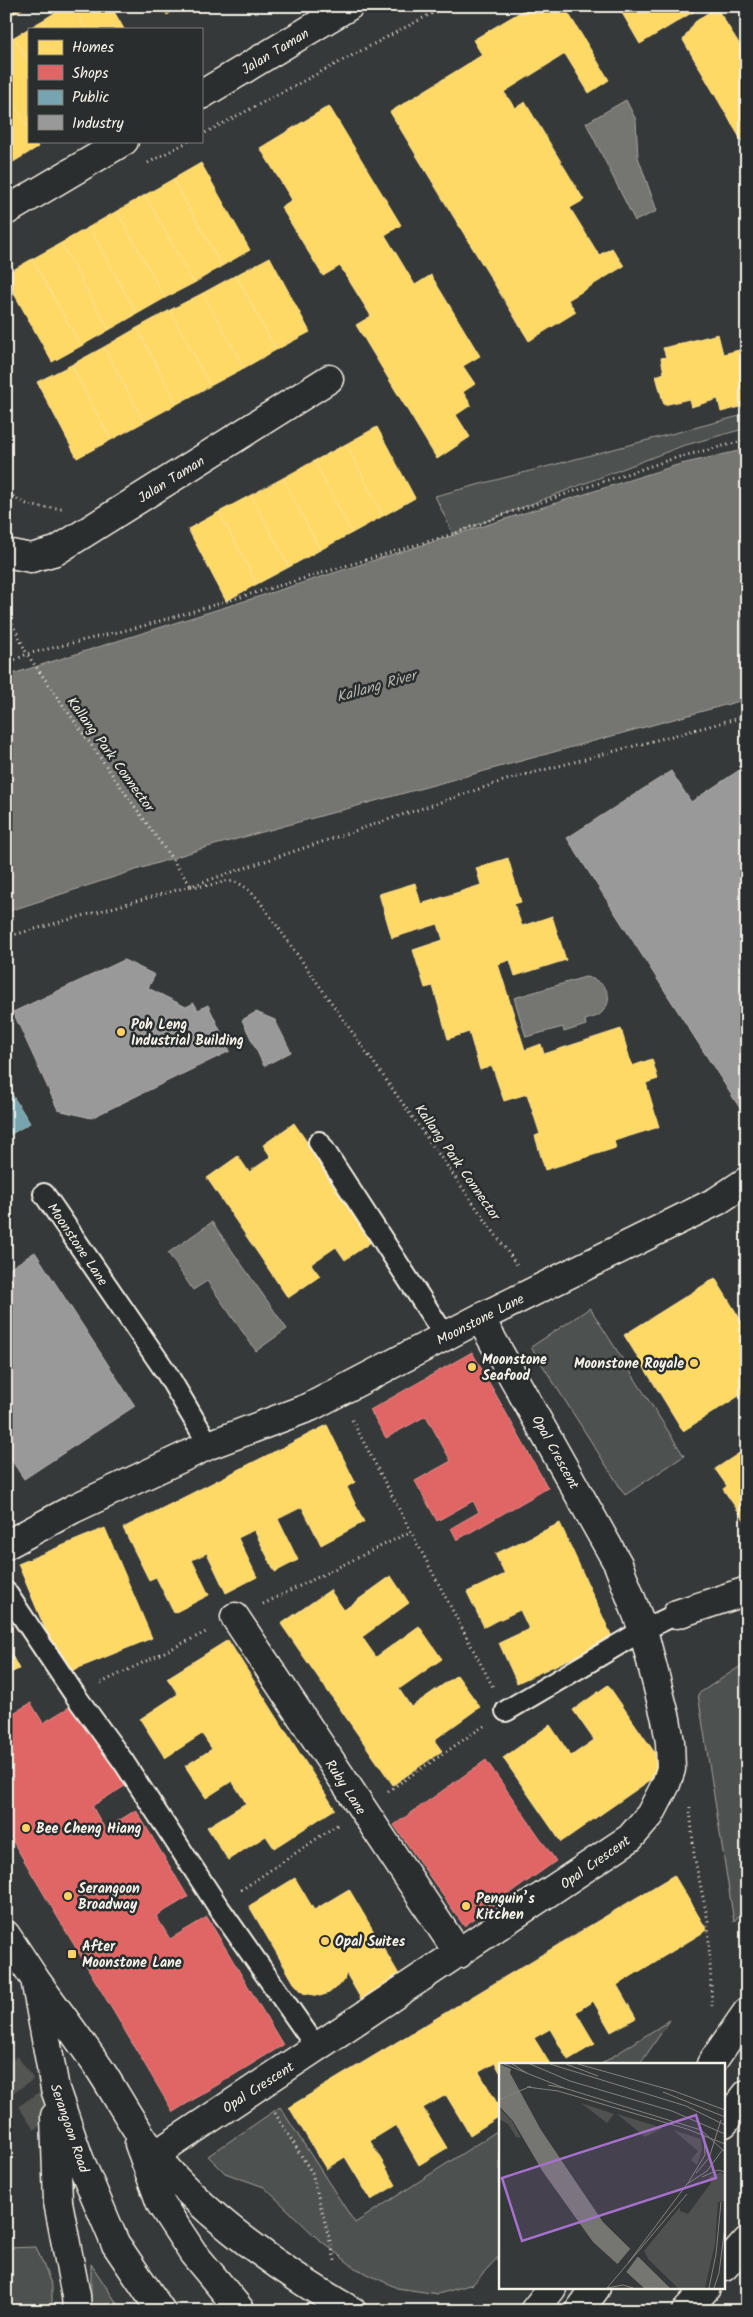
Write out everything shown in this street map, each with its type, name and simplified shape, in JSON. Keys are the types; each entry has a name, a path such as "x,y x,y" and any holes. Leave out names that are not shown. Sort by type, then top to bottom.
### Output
{"main road":[{"name":"Jalan Taman","path":"202,94 349,6"},
{"path":"6,211 122,142"},
{"name":"Jalan Taman","path":"6,553 31,558 56,551 329,379"},
{"name":"Moonstone Lane","path":"6,1545 73,1509 209,1445 310,1407 480,1318 717,1201 747,1181"},
{"name":"Opal Crescent","path":"155,2155 630,1838 650,1815 666,1784 671,1769 670,1742 643,1630 618,1564 480,1318"},
{"path":"677,1614 742,1591 747,1591"},
{"name":"Ruby Lane","path":"235,1617 458,1954"},
{"name":"Serangoon Road","path":"6,1935 35,1979 55,2089 79,2158 115,2243 161,2311"},
{"path":"35,1979 101,2072 155,2155 202,2204 243,2237 290,2274 352,2311"},
{"path":"712,2063 747,2012"},
{"path":"55,2089 58,2202 76,2296 77,2311"},
{"path":"726,2120 747,2094"},
{"path":"130,2119 161,2204 194,2253 242,2311"},
{"path":"726,2265 747,2240"},
{"path":"534,2311 550,2290"},
{"path":"579,2311 595,2290"},
{"path":"686,2311 704,2290"}],"lane":[{"path":"319,1142 445,1336"},
{"name":"Moonstone Lane","path":"44,1194 166,1372 209,1445"},
{"path":"6,1592 76,1696 123,1761 217,1905 317,2048"},
{"path":"506,1711 643,1630 677,1614"}],"path":[{"path":"202,134 446,6"},
{"path":"6,664 27,654 143,626 453,534 505,514 675,458 747,440"},
{"name":"Kallang Park Connector","path":"6,610 31,663 192,886"},
{"name":"Kallang Park Connector","path":"6,937 192,886 506,780 747,716"},
{"name":"Kallang Park Connector","path":"192,886 203,886 219,881 232,881 246,887 258,899 535,1291"},
{"path":"338,1393 506,1711"},
{"path":"666,1784 690,1806 694,1855 708,1921 712,2010"},
{"path":"259,2086 312,2172 337,2267"}],"shaded area":[{"path":"747,414 747,428 682,446 453,534 435,496"},
{"path":"590,1308 684,1456 625,1495 531,1347"},
{"path":"747,1662 747,1903 734,1922 698,1694"},
{"path":"670,2020 641,2063 603,2063"},
{"path":"280,2107 355,2223 499,2130 499,2256 473,2284 438,2294 397,2288 355,2268 316,2237 264,2187 225,2173 208,2156"},
{"path":"36,2247 52,2286 52,2311 6,2311 6,2248"},
{"path":"91,2264 122,2311 91,2311"}],"water":[{"path":"626,100 636,120 638,157 657,211 635,221 586,123"},
{"name":"Kallang River","path":"747,449 747,699 204,848 6,912 6,676 677,465"},
{"path":"585,977 597,981 606,989 608,994 607,1005 601,1013 585,1020 586,1025 564,1032 563,1027 526,1037 514,998"},
{"path":"212,1222 287,1329 256,1351 207,1281 193,1290 168,1253"}],"building: Homes":[{"path":"6,6 27,6 6,18"},
{"path":"66,6 73,6 85,28 47,28 43,20"},
{"path":"73,6 111,6 123,28 85,28"},
{"path":"162,6 181,6 167,15"},
{"path":"526,6 564,6 609,80 589,93 565,54 504,92 515,108 525,102 584,200 570,208 599,255 612,248 624,266 568,300 576,312 529,341 390,112 482,55 473,40 527,8"},
{"path":"618,6 703,6 640,44"},
{"path":"716,7 747,56 747,150 683,40 695,22"},
{"path":"43,20 47,28 29,28"},
{"path":"28,29 28,61 14,37"},
{"path":"14,37 28,61 28,128 6,91 6,41"},
{"path":"6,91 28,128 28,142 36,142 38,147 10,164 6,158"},
{"path":"329,106 401,225 385,235 415,285 431,275 480,356 463,366 475,384 463,392 471,405 456,415 470,437 437,459 356,325 371,316 340,266 323,276 281,207 292,200 260,148"},
{"path":"201,163 250,250 222,266 173,179"},
{"path":"173,179 222,266 194,283 145,195"},
{"path":"145,195 194,283 165,298 117,211"},
{"path":"117,211 165,298 137,314 89,227"},
{"path":"89,227 137,314 109,330 61,243"},
{"path":"61,243 109,330 81,346 32,259"},
{"path":"270,257 310,332 276,350 236,275"},
{"path":"32,259 81,346 52,362 6,279 6,274"},
{"path":"236,275 276,350 244,368 203,293"},
{"path":"203,293 244,368 210,386 170,310"},
{"path":"170,310 210,386 177,404 137,328"},
{"path":"137,328 177,404 144,422 104,347"},
{"path":"718,334 723,354 747,348 747,405 721,412 718,399 691,407 689,399 664,405 656,376 664,373 661,358 666,357 663,348"},
{"path":"104,347 144,422 111,440 71,365"},
{"path":"71,365 111,440 77,458 37,382"},
{"path":"377,427 415,498 383,516 346,444"},
{"path":"346,444 383,516 352,533 314,461"},
{"path":"314,461 352,533 320,550 283,478"},
{"path":"283,478 320,550 289,567 251,495"},
{"path":"251,495 289,567 257,584 219,512"},
{"path":"219,512 257,584 226,601 188,529"},
{"path":"508,858 521,902 514,904 522,926 552,916 566,960 515,976 510,960 498,964 525,1050 541,1044 544,1054 621,1029 632,1066 652,1059 658,1079 646,1083 659,1127 614,1141 616,1148 545,1170 535,1136 540,1134 527,1094 504,1101 492,1066 480,1070 469,1032 448,1039 433,986 425,988 413,950 443,940 438,924 392,938 379,894 415,883 421,904 481,885 476,868"},
{"path":"294,1123 374,1240 345,1260 336,1247 311,1264 320,1276 288,1298 207,1178 238,1156 249,1172 271,1157 263,1145"},
{"name":"Moonstone Royale","path":"715,1278 747,1330 747,1391 683,1431 624,1335"},
{"path":"327,1425 355,1482 347,1487 364,1522 321,1545 302,1507 278,1519 298,1560 275,1572 254,1530 238,1538 257,1577 226,1593 207,1553 192,1560 209,1595 174,1613 156,1577 149,1580 123,1528"},
{"path":"747,1448 747,1524 723,1489 727,1486 715,1469"},
{"path":"560,1523 613,1639 517,1683 499,1643 529,1629 520,1610 484,1627 467,1592 505,1574 495,1554"},
{"path":"105,1528 152,1638 64,1674 18,1564"},
{"path":"391,1576 409,1603 362,1637 376,1657 419,1626 442,1659 399,1689 411,1707 457,1675 480,1707 434,1740 442,1751 393,1785 281,1624 330,1590 344,1610"},
{"path":"228,1640 335,1809 274,1848 266,1836 228,1860 207,1827 246,1803 232,1781 206,1798 185,1766 212,1749 202,1734 165,1758 140,1719 178,1694 167,1678"},
{"path":"6,1644 19,1669 6,1675"},
{"path":"608,1685 666,1769 561,1842 503,1758 550,1725 571,1756 594,1740 573,1710"},
{"path":"674,1875 707,1930 617,1985 636,2018 611,2032 593,2001 576,2012 595,2044 568,2060 550,2029 534,2038 549,2063 499,2063 499,2070 495,2063 479,2072 499,2106 499,2117 470,2135 446,2095 423,2108 447,2148 419,2165 396,2125 370,2141 396,2185 371,2200 345,2157 326,2169 289,2107"},
{"name":"Opal Suites","path":"295,1878 314,1910 349,1889 404,1983 365,2006 346,1973 344,1981 329,1993 320,1996 303,1993 294,1983 249,1906"}],"building: Shops":[{"path":"472,1352 548,1488 457,1540 451,1528 479,1512 473,1501 437,1521 415,1481 451,1461 426,1416 386,1438 370,1410"},
{"path":"31,1703 43,1723 76,1703 125,1786 92,1806 105,1829 136,1810 188,1897 156,1916 170,1939 207,1917 283,2045 173,2112 6,1830 6,1717"},
{"path":"486,1760 556,1861 464,1926 394,1825"}],"building: Public":[{"path":"6,1085 30,1123 6,1137"}],"building: Industry":[{"path":"747,765 747,1111 743,1113 567,838 671,771 691,802"},
{"name":"Poh Leng Industrial Building","path":"124,960 155,975 148,988 186,1007 194,1003 198,1010 208,1005 230,1051 91,1118 58,1110 13,1012"},
{"path":"256,1012 275,1020 291,1052 264,1066 242,1020"},
{"path":"35,1252 135,1406 24,1479 6,1452 6,1271"}],"tunnel":[{"path":"6,2064 63,2147"}],"place":[{"name":"Poh Leng Industrial Building","path":"121,1032"},
{"name":"Moonstone Royale","path":"694,1363"},
{"name":"Moonstone Seafood","path":"472,1367"},
{"name":"Bee Cheng Hiang","path":"26,1828"},
{"name":"Serangoon Broadway","path":"68,1896"},
{"name":"Penguin’s Kitchen","path":"466,1906"},
{"name":"Opal Suites","path":"325,1941"},
{"name":"After Moonstone Lane","path":"72,1954"}]}
